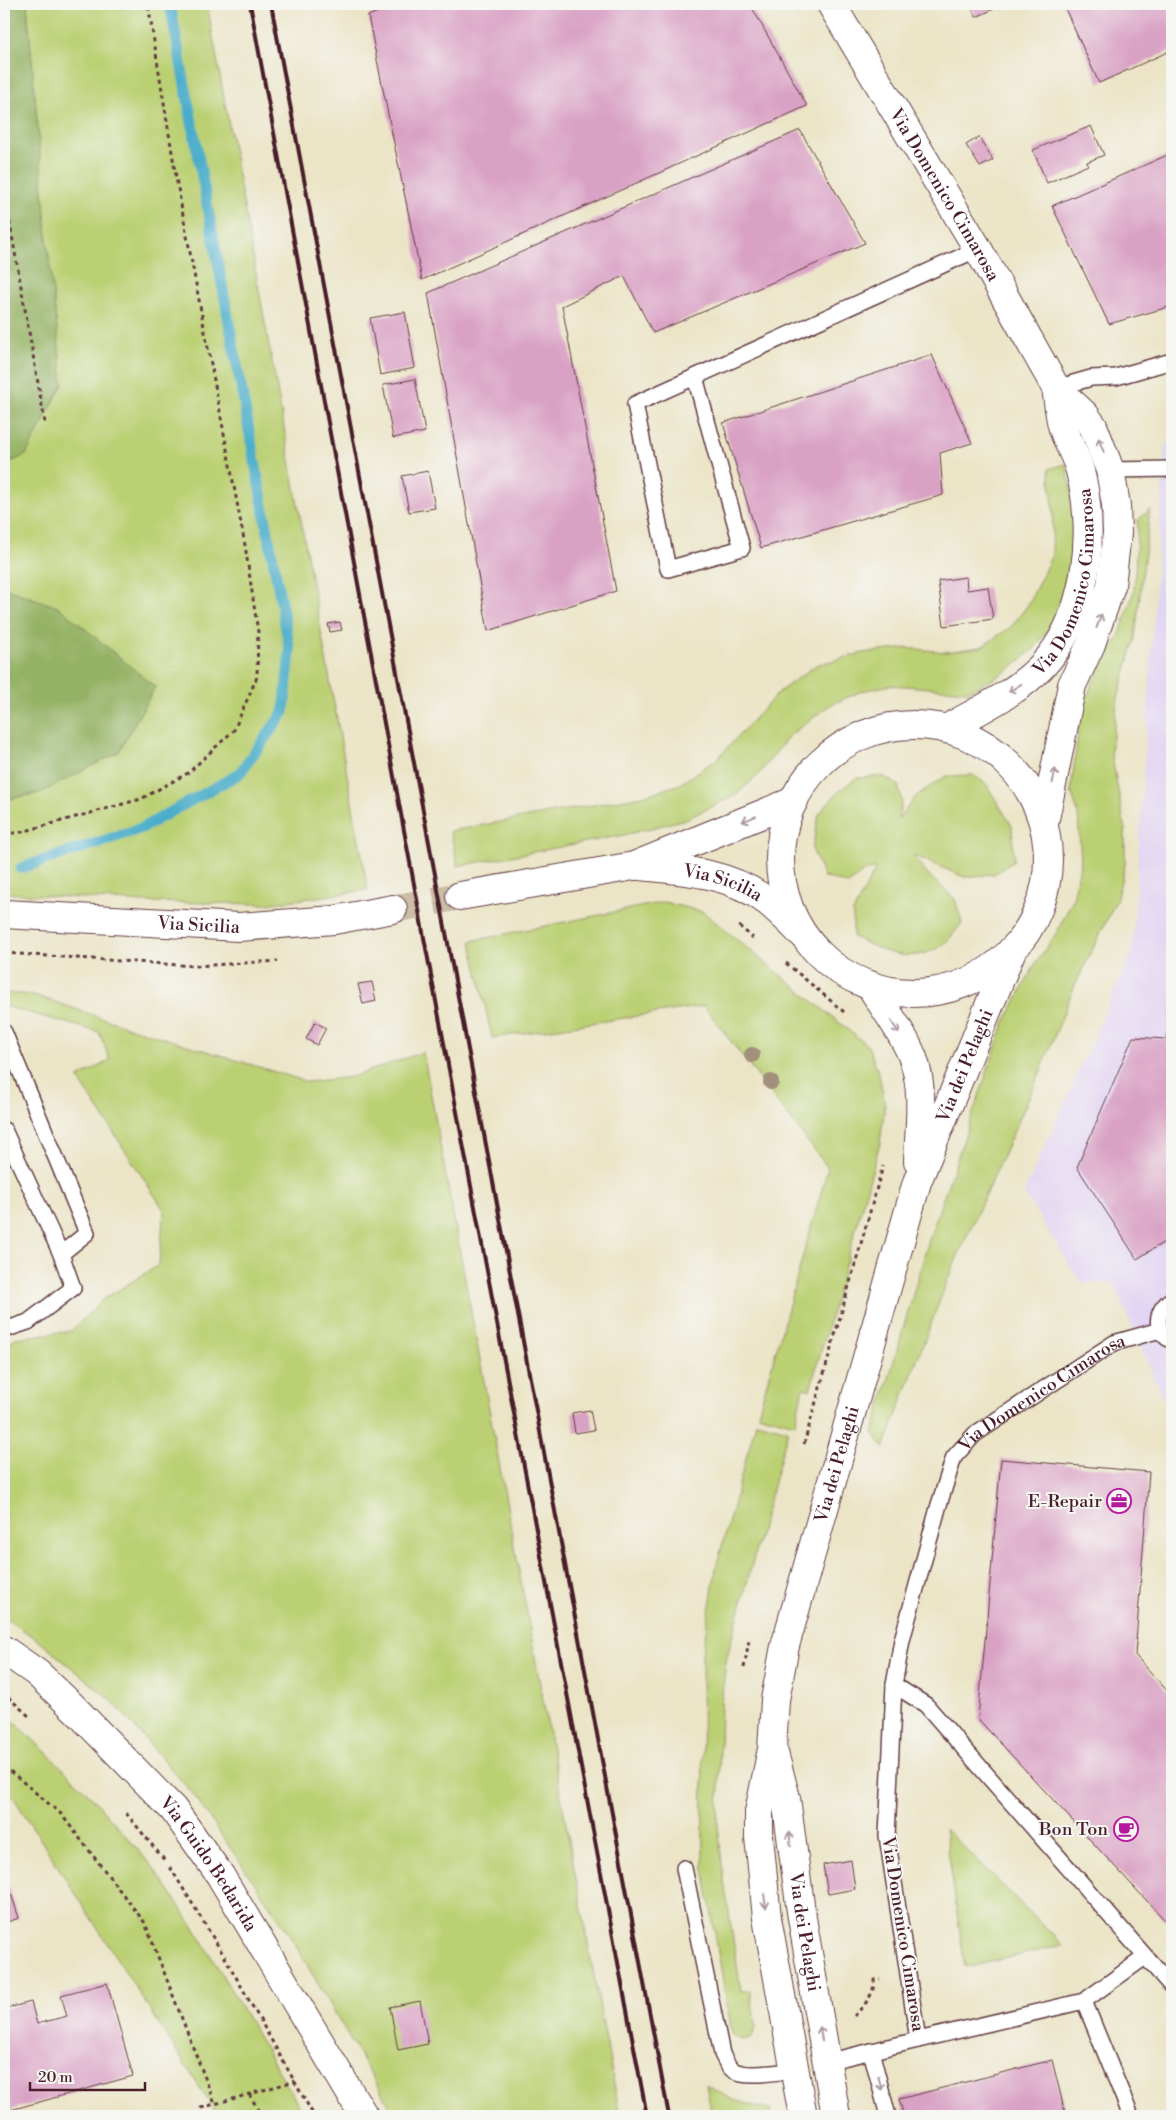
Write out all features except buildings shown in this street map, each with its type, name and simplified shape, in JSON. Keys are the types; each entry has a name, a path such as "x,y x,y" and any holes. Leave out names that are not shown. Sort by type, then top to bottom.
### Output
{"street":[{"name":"Via Domenico Cimarosa","path":"831,4 978,249 1056,388 1085,415 1093,426 1110,470 1116,505 1117,533 1111,586 1091,644 1072,685 1044,824"},
{"name":"Via Domenico Cimarosa","path":"946,729 1019,685 1041,668 1056,649 1065,633 1078,601 1085,572 1088,519 1080,470 1062,426 1056,388"},
{"path":"901,726 928,726 946,729 967,736 998,752 1017,773 1038,805 1049,845 1044,893 1037,913 1028,929 1012,950 982,974 946,989 908,992 870,985 841,971 817,951 799,931 788,909 780,864 781,842 794,800 807,776 839,748 857,738 882,729 901,726"},
{"name":"Via Sicilia","path":"460,896 634,866 794,800"},
{"name":"Via Sicilia","path":"634,866 707,874 740,885 768,902 799,931"},
{"name":"Via Sicilia","path":"4,914 239,927 334,920 393,909"},
{"name":"Via dei Pelaghi","path":"803,2116 767,1918 762,1876 759,1812 772,1749 775,1700 784,1646 917,1182 1012,950"},
{"name":"Via dei Pelaghi","path":"870,985 914,1059 920,1108 917,1182"},
{"name":"Via Guido Bedarida","path":"4,1650 37,1673 173,1809 220,1875 364,2116"},
{"name":"Via dei Pelaghi","path":"772,1749 786,1798 801,1912 836,2116"},
{"path":"795,2070 826,2062"}],"lane":[{"path":"695,377 742,548 668,569 635,404 978,249"},
{"path":"1056,388 1091,378 1116,377 1172,361"},
{"name":"Via Domenico Cimarosa","path":"1110,470 1172,469"},
{"path":"4,1032 87,1233 61,1254"},
{"path":"4,1130 61,1254 73,1288 28,1322 4,1330"},
{"path":"1172,1300 1163,1305 1158,1318 1160,1330 1166,1338 1172,1341"},
{"name":"Via Domenico Cimarosa","path":"1084,2001 918,2040 887,1836 894,1685 902,1640 954,1457 975,1434 1114,1343 1160,1330"},
{"path":"894,1685 926,1705 1172,1987"},
{"path":"684,1868 722,2054 726,2064 738,2072 773,2073 795,2070"},
{"path":"1131,2116 1084,2001 1145,1957"},
{"path":"826,2062 918,2040"},
{"path":"872,2051 888,2116"}],"path":[{"path":"4,833 18,833 141,799 188,773 234,730 257,677 258,632 245,544 176,183 148,4"},
{"path":"4,190 45,423"},
{"path":"733,922 756,939"},
{"path":"786,963 849,1017"},
{"path":"802,1452 884,1162"},
{"path":"742,1677 751,1631"},
{"path":"4,1694 33,1719"},
{"path":"4,1766 61,1814 145,1924 215,2104"},
{"path":"125,1812 168,1865 193,1904 314,2116"},
{"path":"202,2116 201,2108 295,2081"},
{"path":"249,2094 262,2116"}],"shaded area":[{"path":"1165,443 1172,443 1172,1419 1113,1282 1082,1284 1024,1193 1132,952"}],"green space":[{"path":"4,4 27,4 48,249 63,384 26,455 4,465"},
{"path":"27,4 207,4 368,890 266,904 144,902 4,893 4,800 40,793 60,608 4,588 4,465 26,454 63,384 48,249"},
{"path":"1066,464 1078,528 1075,560 1051,625 1034,649 1008,670 968,691 891,685 862,691 830,705 790,735 758,775 736,795 686,819 624,835 458,866 450,831 643,796 680,784 717,759 779,692 816,665 862,653 907,648 945,652 981,647 1011,627 1028,605 1052,555 1053,507 1049,469"},
{"path":"1150,509 1135,638 1117,702 1111,752 1125,829 1125,865 1116,901 1075,985 1039,1075 949,1276 884,1448 873,1433 930,1236 1004,1024 1034,966 1057,932 1073,899 1081,861 1078,813 1071,791 1080,716 1093,681 1119,637 1134,591 1138,520"},
{"path":"4,588 60,608 155,687 119,752 40,793 4,800"},
{"path":"973,775 986,784 1012,826 1014,861 994,874 964,877 913,855 926,873 955,899 962,923 941,946 918,955 896,954 853,937 853,912 876,868 864,872 848,884 824,877 812,849 819,814 838,792 856,778 883,776 898,785 902,801 898,820 916,796 946,776"},
{"path":"664,902 703,912 868,1046 879,1074 885,1105 880,1143 810,1390 803,1388 795,1424 758,1414 828,1168 704,1006 492,1038 471,941"},
{"path":"4,993 34,995 131,1028 308,1082 352,1077 423,1052 620,2116 395,2116 285,1927 193,1794 111,1700 34,1637 4,1618 4,1351 15,1338 71,1331 102,1300 159,1265 164,1210 78,1078 110,1060 99,1032 4,1006"},
{"path":"756,1422 788,1430 726,1661 721,1705 718,1825 724,1881 741,1991 750,1990 756,2027 752,2037 742,2040 732,2034 703,1863 702,1655 716,1568"},
{"path":"4,1714 16,1723 89,1794 153,1867 200,1937 305,2116 218,2116 10,1792 4,1797"},
{"path":"945,1829 1063,1945 965,1968"},
{"path":"706,2085 733,2100 770,2110 771,2116 712,2116"}],"waterway":[{"path":"21,868 142,828 239,774 284,712 290,651 170,4"}],"tunnel":[{"path":"393,909 460,896"}],"railway":[{"path":"250,4 647,2116"},
{"path":"271,4 669,2116"}],"place":[{"name":"E-Repair","path":"1119,1501"},
{"name":"Bon Ton","path":"1126,1829"}]}
